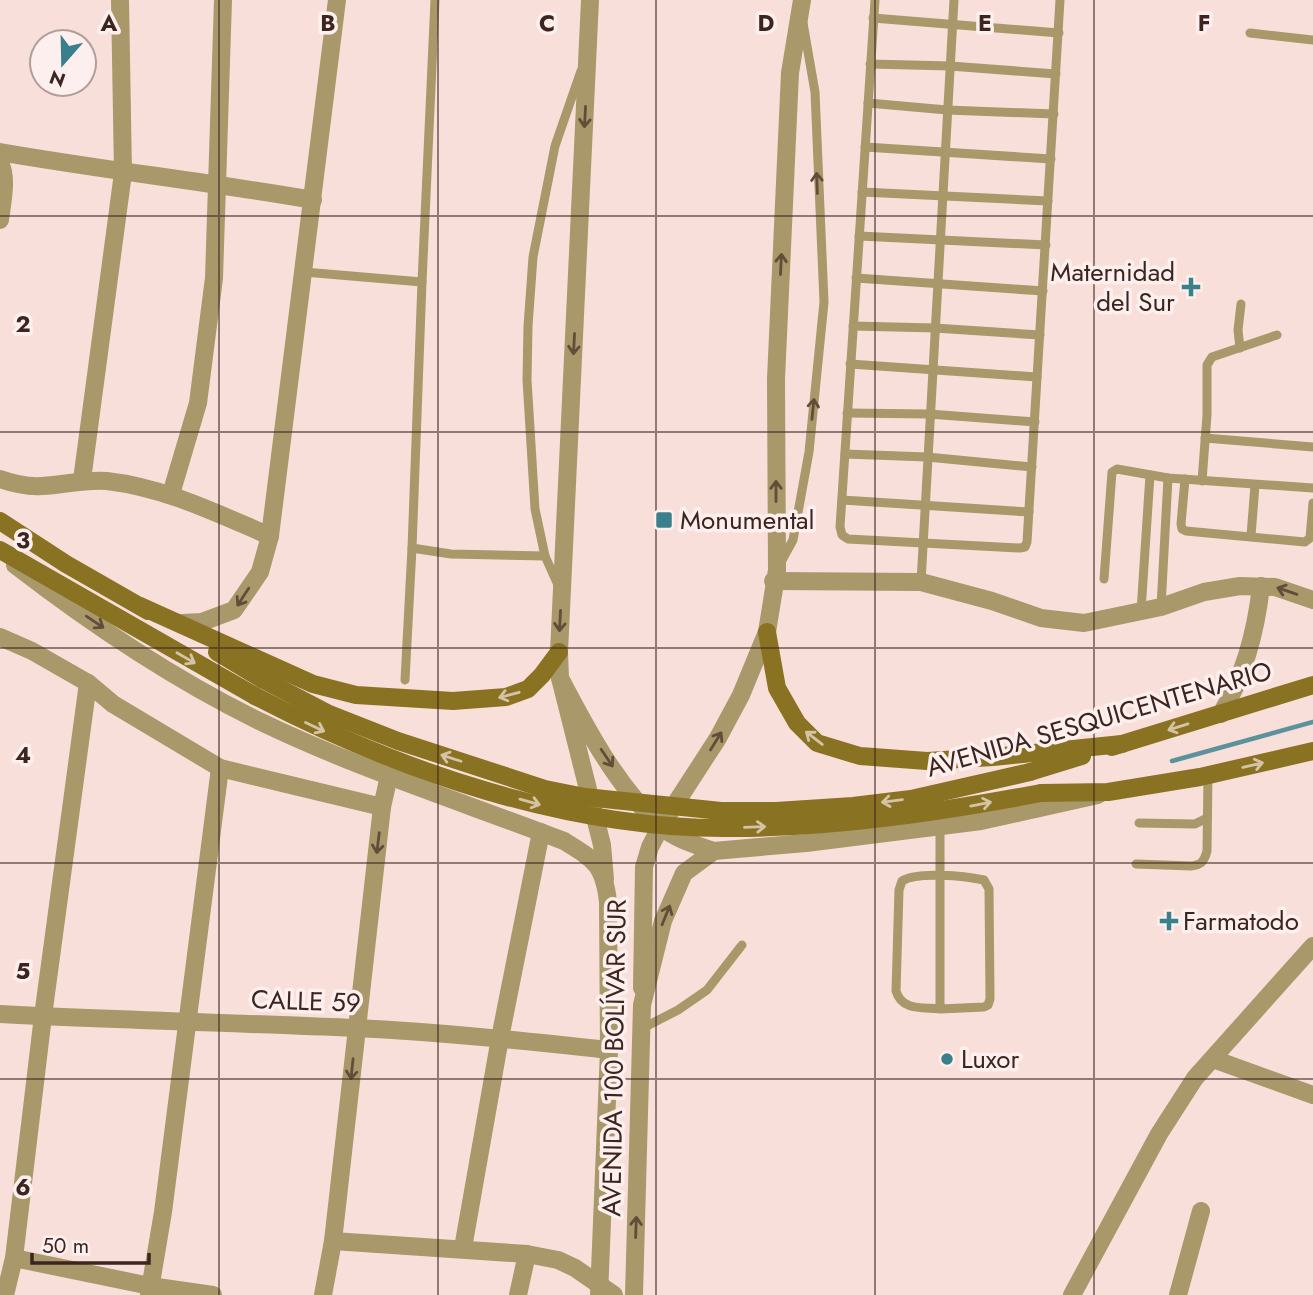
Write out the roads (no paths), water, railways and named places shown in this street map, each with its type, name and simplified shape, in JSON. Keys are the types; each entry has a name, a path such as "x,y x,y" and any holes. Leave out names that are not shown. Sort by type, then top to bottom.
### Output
{"main road":[{"name":"AVENIDA SESQUICENTENARIO","path":"0,521 66,564 262,679 327,713 398,741 545,789 584,797 721,811 776,811 911,799 1030,772 1313,685"},
{"name":"AVENIDA SESQUICENTENARIO","path":"0,551 316,728 392,760 546,807 624,821 733,828 803,826 939,812 1041,793 1108,792 1208,775 1313,751"},
{"path":"140,606 313,684 356,695 453,701 506,697 528,689 559,652"},
{"path":"767,632 777,688 797,723 817,743 860,756 927,761 1122,744"}],"street":[{"path":"82,480 123,173 120,0"},
{"path":"171,494 198,403 215,278 223,0"},
{"path":"182,623 202,622 234,610 260,572 270,536 337,0"},
{"path":"590,0 559,652 560,678 587,729 632,794 661,826 688,842 714,851 806,843 940,826 1009,815 1108,792"},
{"name":"AVENIDA 100 BOLÍVAR SUR","path":"634,1295 644,867 650,847 661,826 718,738 741,695 767,632 775,576 776,379 790,73 801,3"},
{"path":"0,152 123,173 219,184 313,201"},
{"path":"0,163 3,167 4,192 0,220"},
{"path":"0,480 20,485 43,486 82,480 107,481 171,494 270,536"},
{"path":"0,551 62,600 210,695 350,761 564,841 589,856 605,878"},
{"path":"775,576 921,582 992,601 1041,618 1084,623 1161,607 1204,592 1240,586 1275,587 1313,600"},
{"path":"1221,714 1236,686 1249,651 1261,586"},
{"path":"0,638 32,651 88,683 125,712 220,768 382,807"},
{"name":"AVENIDA 100 BOLÍVAR SUR","path":"560,678 602,845 605,878 609,1049 605,1292"},
{"path":"5,1295 14,1258 43,1016 88,683"},
{"path":"149,1291 163,1212 220,768"},
{"path":"323,1295 332,1241 382,807 389,776"},
{"path":"463,1248 500,1038 541,832"},
{"path":"642,1005 663,921 684,873 714,851"},
{"path":"1072,1295 1159,1134 1195,1078 1313,946"},
{"name":"CALLE 59","path":"0,1014 357,1028 609,1049"},
{"path":"1213,1059 1313,1095"},
{"path":"1178,1295 1201,1211"},
{"path":"332,1241 527,1254 558,1260 605,1292"},
{"path":"518,1295 527,1254"},
{"path":"14,1258 149,1291 214,1295"}],"lane":[{"path":"405,680 435,0"},
{"path":"875,0 850,364 840,527 842,535 848,539 922,544 1025,547 1060,0"},
{"path":"921,582 954,0"},
{"path":"775,576 793,540 808,452 824,302 815,92 801,3"},
{"path":"873,18 1059,33"},
{"path":"1250,33 1313,40"},
{"path":"562,593 545,556 535,509 527,380 533,257 555,146 588,54"},
{"path":"870,64 950,66 1056,74"},
{"path":"868,103 947,110 1054,114"},
{"path":"865,147 1051,159"},
{"path":"862,192 1048,201"},
{"path":"859,236 1046,245"},
{"path":"304,272 422,282"},
{"path":"856,278 1043,290"},
{"path":"1240,348 1238,330 1241,303"},
{"path":"853,326 1040,335"},
{"path":"1202,481 1207,365 1212,357 1277,335"},
{"path":"850,364 1037,377"},
{"path":"847,414 929,414 1035,422"},
{"path":"1205,439 1313,447"},
{"path":"845,454 927,457 1032,467"},
{"path":"1104,579 1112,472 1117,469 1168,478 1313,488"},
{"path":"1141,611 1150,475"},
{"path":"1161,607 1168,478"},
{"path":"1185,479 1182,529 1308,541 1313,503"},
{"path":"1251,536 1255,485"},
{"path":"842,500 1029,512"},
{"path":"412,548 451,554 545,556"},
{"path":"1145,550 1164,551"},
{"path":"1136,864 1199,865 1204,861 1207,851 1208,775"},
{"path":"1139,823 1195,824 1207,818"},
{"path":"940,826 940,1009"},
{"path":"910,876 940,877 984,880 989,889 990,999 984,1007 940,1009 906,1006 900,1002 897,992 899,890 902,881 910,876"},
{"path":"641,1029 678,1010 707,990 742,946"}],"waterway":[{"path":"1172,761 1313,722"}],"place":[{"name":"Maternidad del Sur","path":"1191,287"},
{"name":"Monumental","path":"664,520"},
{"name":"Farmatodo","path":"1169,921"},
{"name":"Luxor","path":"947,1059"}]}
